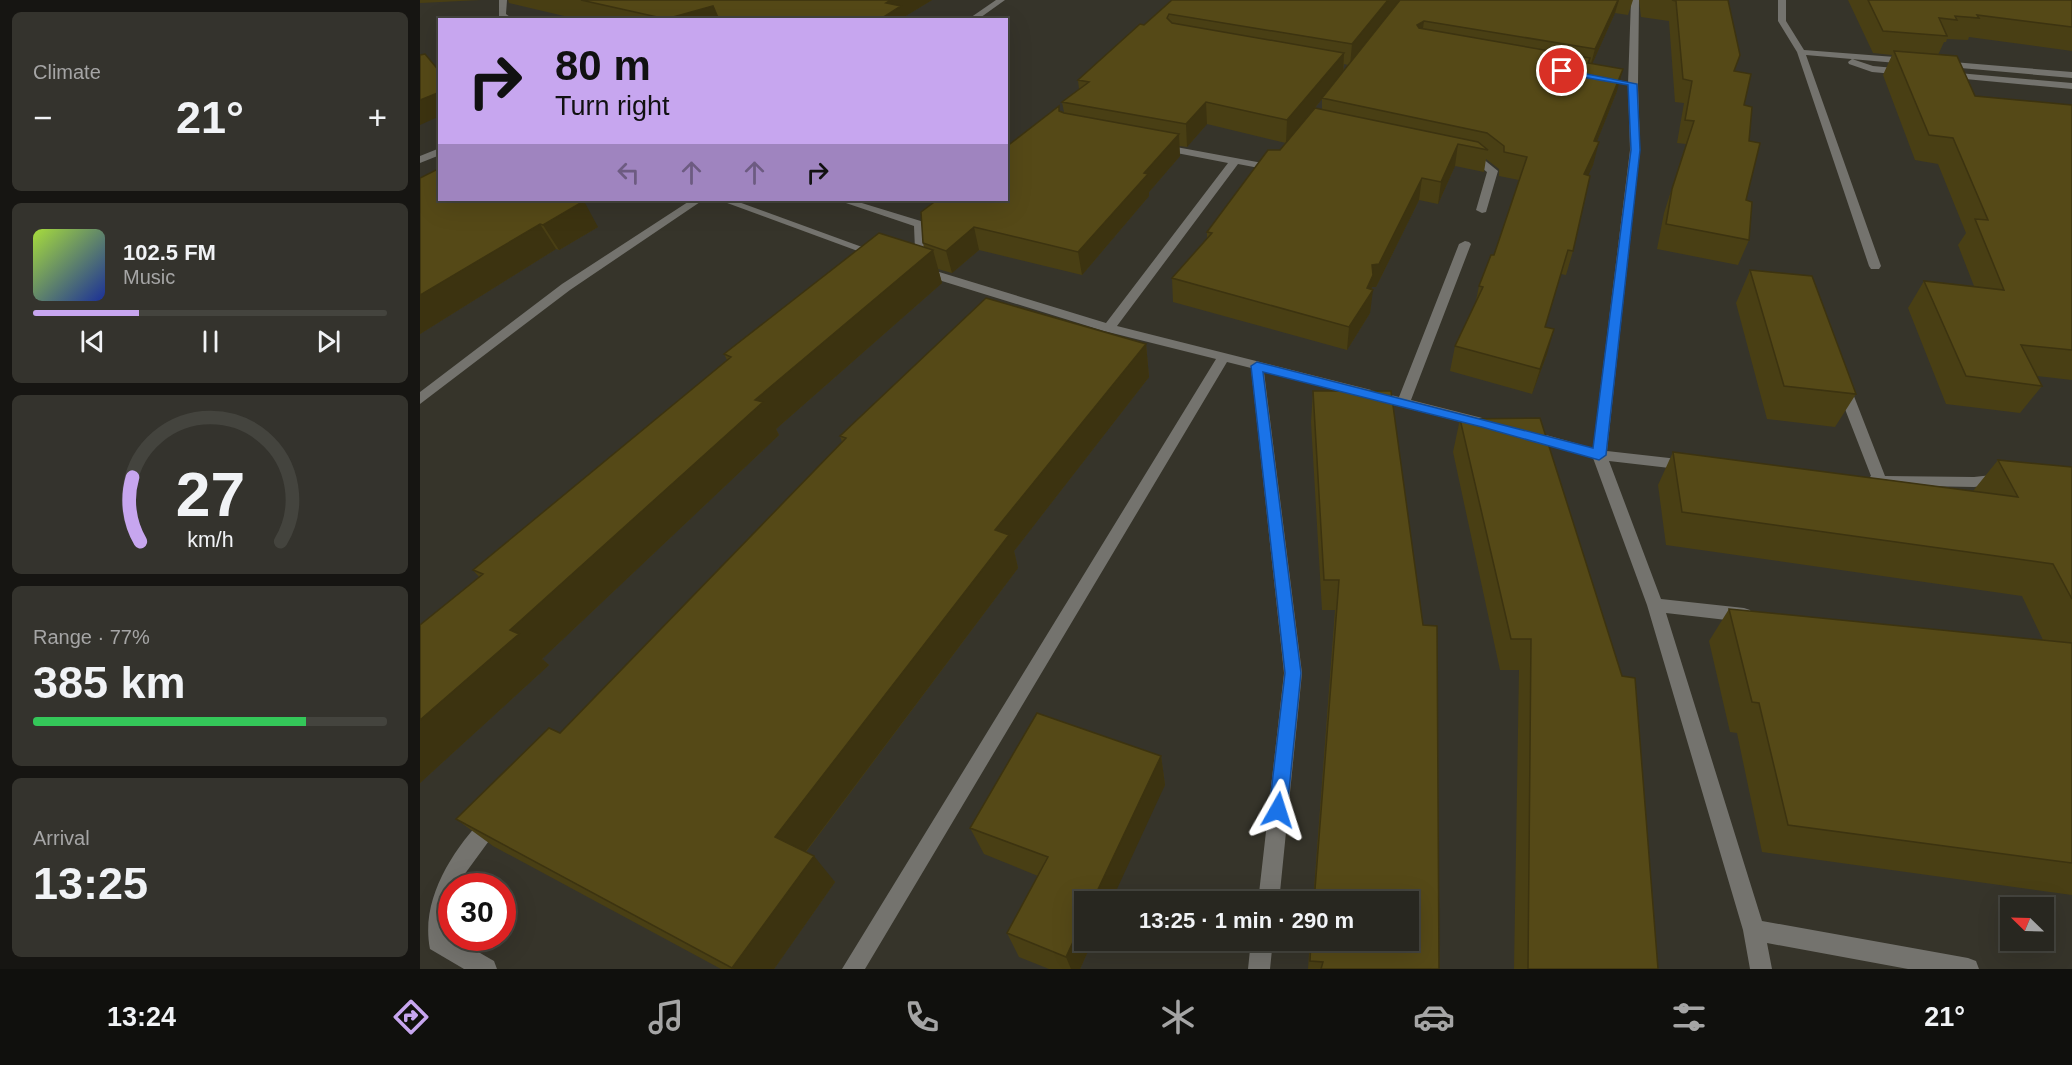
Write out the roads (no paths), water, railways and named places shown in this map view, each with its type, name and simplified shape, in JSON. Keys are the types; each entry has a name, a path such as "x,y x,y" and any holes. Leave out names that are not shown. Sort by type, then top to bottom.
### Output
{"street":[{"path":"503,0 502,15 507,18"},
{"path":"974,18 1001,0"},
{"path":"1782,0 1782,21 1801,52 1875,266"},
{"path":"1632,2 1627,83 1635,150 1599,455 1655,605 1754,930 1761,969"},
{"path":"1801,52 1914,61"},
{"path":"1827,54 1872,69 1919,73"},
{"path":"1925,62 2072,75"},
{"path":"1931,74 2072,86"},
{"path":"1145,144 1274,169 1281,160"},
{"path":"420,160 438,152"},
{"path":"1455,155 1478,160 1493,171 1482,210"},
{"path":"1109,328 1234,162"},
{"path":"420,399 566,286 696,201"},
{"path":"727,201 890,259"},
{"path":"845,201 920,224 916,268 998,294 1109,328 1599,455 1702,467"},
{"path":"1403,403 1465,244"},
{"path":"982,311 998,294"},
{"path":"853,969 1223,358"},
{"path":"1257,366 1293,673 1269,891"},
{"path":"1838,374 1880,481"},
{"path":"1859,480 1974,482 2017,477"},
{"path":"1655,605 1761,616"},
{"path":"486,969 438,941 425,924 423,909 431,890 501,814"},
{"path":"1754,930 1968,969"},
{"path":"1259,969 1261,951"}]}
